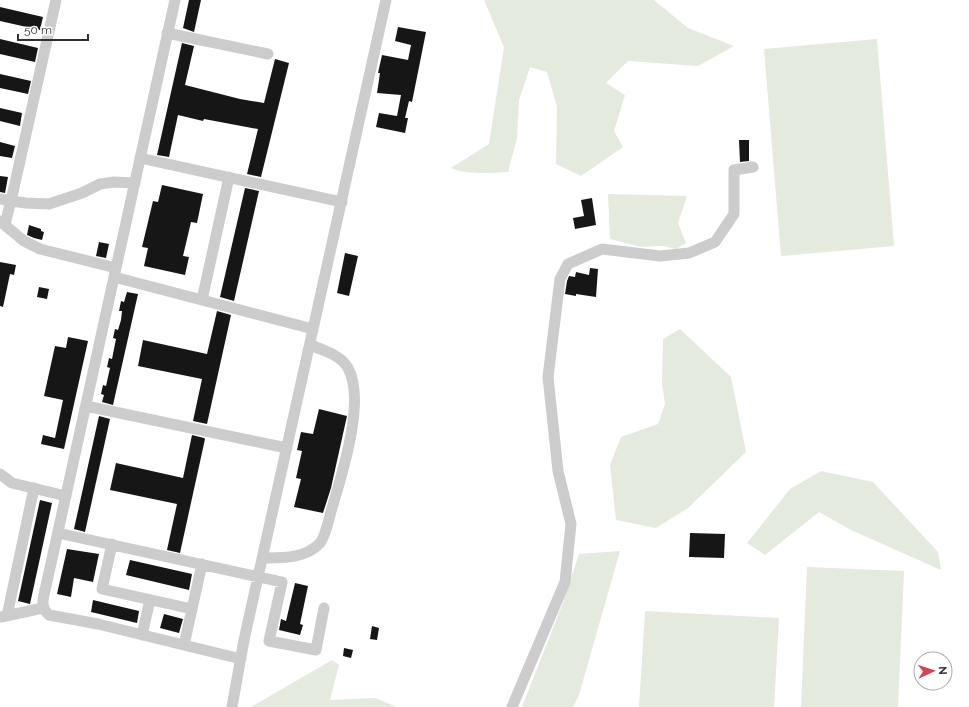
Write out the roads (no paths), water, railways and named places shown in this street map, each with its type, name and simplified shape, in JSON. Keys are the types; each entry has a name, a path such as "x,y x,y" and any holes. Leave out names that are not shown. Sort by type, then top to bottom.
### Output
{"street":[{"path":"56,0 5,200 2,222 24,241 40,249 202,300 313,329"},
{"path":"174,0 46,586 43,608 49,615 98,624 241,659"},
{"path":"232,707 258,577 386,0"},
{"path":"167,33 268,54"},
{"path":"140,158 342,202"},
{"path":"512,707 565,582 571,524 558,471 548,377 560,279 568,264 602,249 660,256 689,253 716,242 734,214 734,170 752,167"},
{"path":"202,300 229,178"},
{"path":"5,200 49,204 82,193 100,184 114,182 135,183"},
{"path":"263,558 283,558 298,555 308,552 321,542 344,467 350,437 355,391 353,378 348,366 339,358 331,353 310,345"},
{"path":"86,406 287,448"},
{"path":"0,474 12,483 66,496"},
{"path":"34,488 3,617 43,608"},
{"path":"58,532 282,582 269,641 316,650 324,608"},
{"path":"112,544 102,589 192,609"},
{"path":"184,645 202,564"},
{"path":"142,635 150,600"}]}
